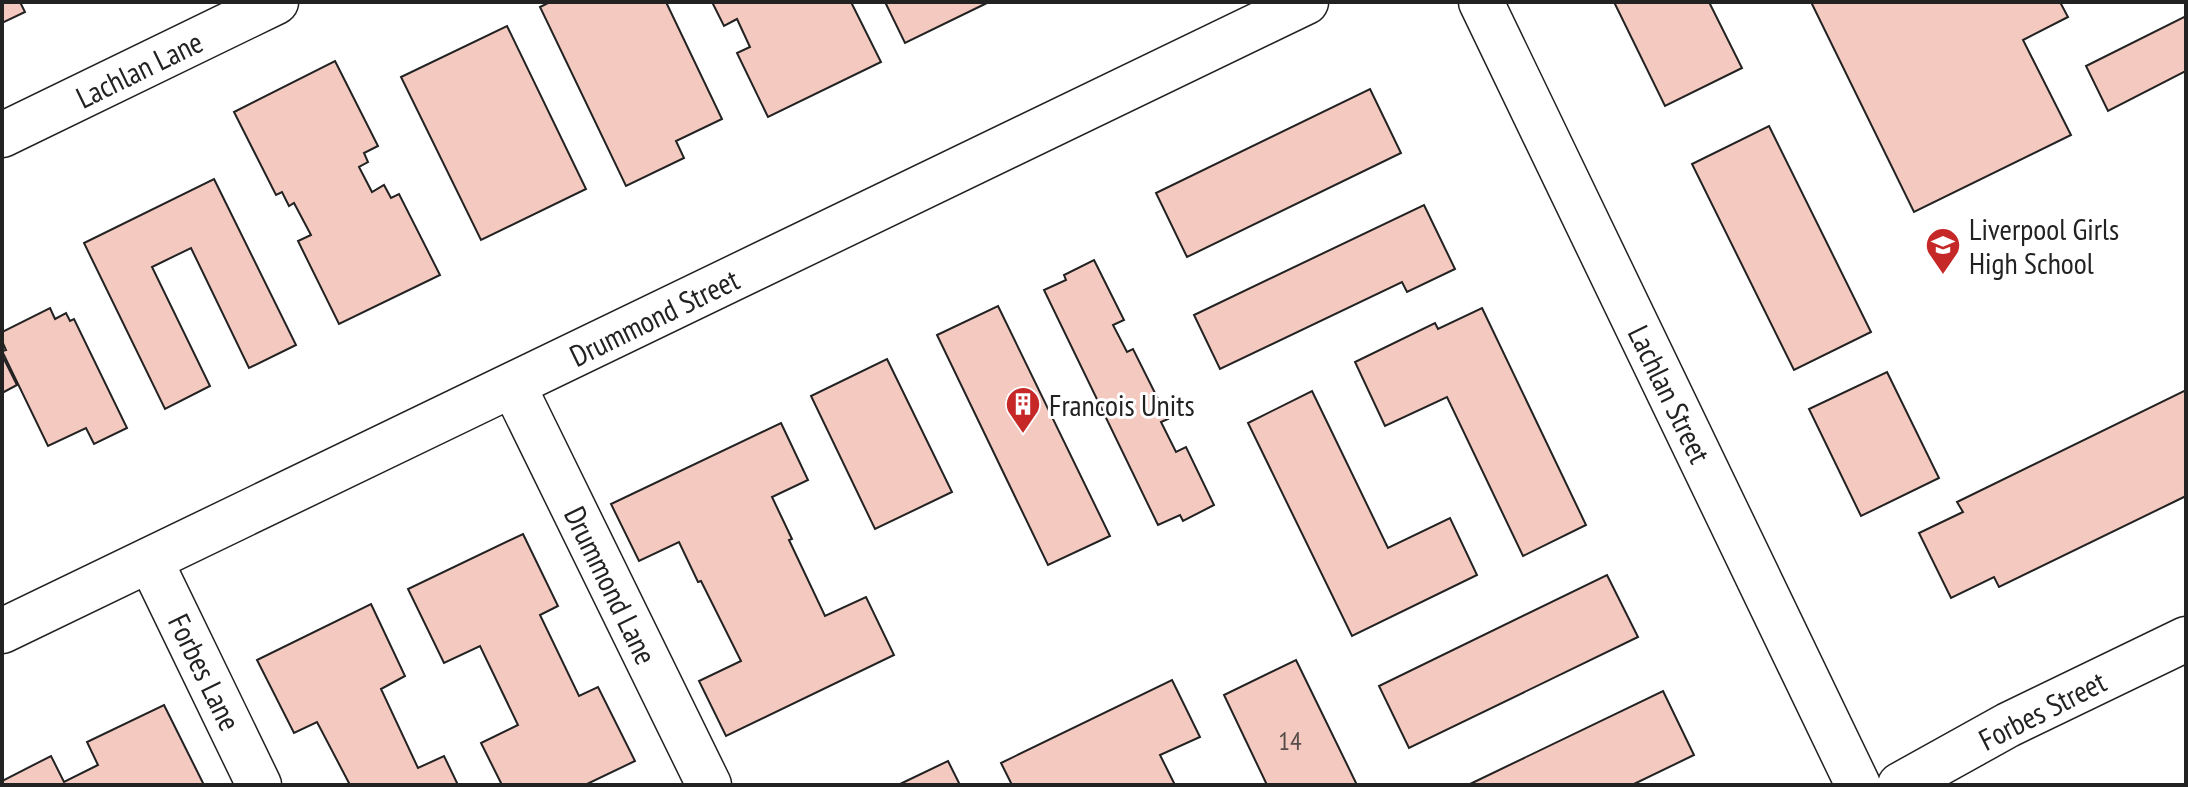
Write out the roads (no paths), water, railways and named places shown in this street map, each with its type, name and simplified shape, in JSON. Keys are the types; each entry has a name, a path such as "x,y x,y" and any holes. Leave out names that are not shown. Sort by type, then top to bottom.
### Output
{"street":[{"name":"Lachlan Lane","path":"2,135 276,2"},
{"name":"Drummond Street","path":"2,631 1306,2"},
{"name":"Lachlan Street","path":"1481,2 1858,785"},
{"name":"Drummond Lane","path":"513,385 709,785"},
{"name":"Forbes Lane","path":"150,560 259,785"},
{"name":"Forbes Street","path":"1900,785 2008,725 2186,639"}],"place":[{"name":"Liverpool Girls High School","path":"1943,276"},
{"name":"Francois Units","path":"1023,435"}]}
